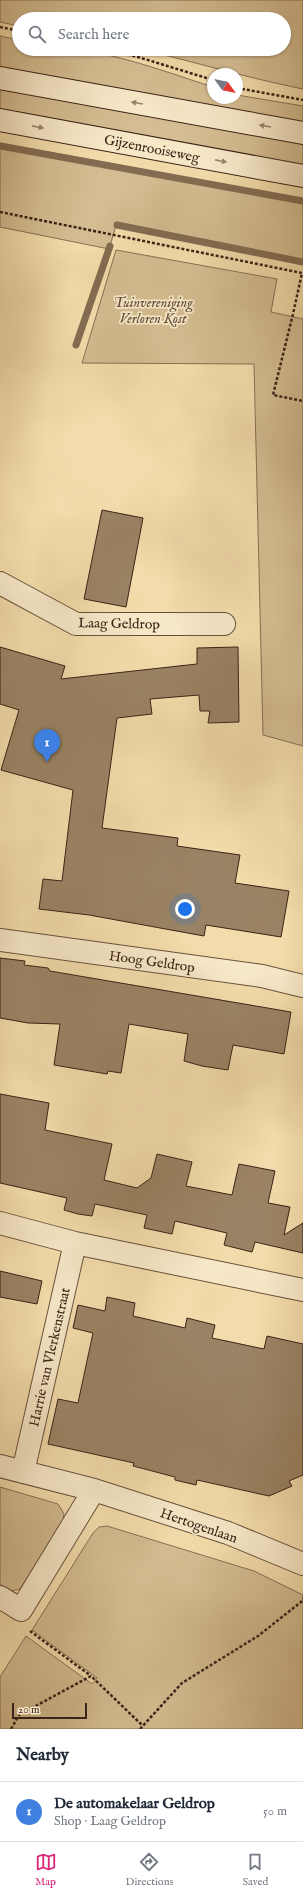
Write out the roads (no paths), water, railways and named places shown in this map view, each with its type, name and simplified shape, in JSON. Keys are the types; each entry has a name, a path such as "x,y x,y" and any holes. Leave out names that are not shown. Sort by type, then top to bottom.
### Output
{"street":[{"path":"0,78 303,133"},
{"name":"Gijzenrooiseweg","path":"0,120 303,176"},
{"name":"Laag Geldrop","path":"0,583 76,624 224,624"},
{"name":"Hoog Geldrop","path":"0,940 262,976 303,986"},
{"path":"0,1222 75,1243 303,1290"},
{"name":"Harrie van Vlerkenstraat","path":"24,1472 75,1243"},
{"name":"Hertogenlaan","path":"0,1466 94,1490 228,1533 303,1564"},
{"path":"0,1598 21,1610 94,1490"}],"waterway":[{"path":"0,146 303,201"},
{"path":"117,225 303,262"},
{"path":"76,345 110,246"}],"place":[{"name":"De automakelaar Geldrop","path":"47,762"}],"park label":[{"name":"Tuinvereniging Verloren Kost","path":"153,310"}]}
